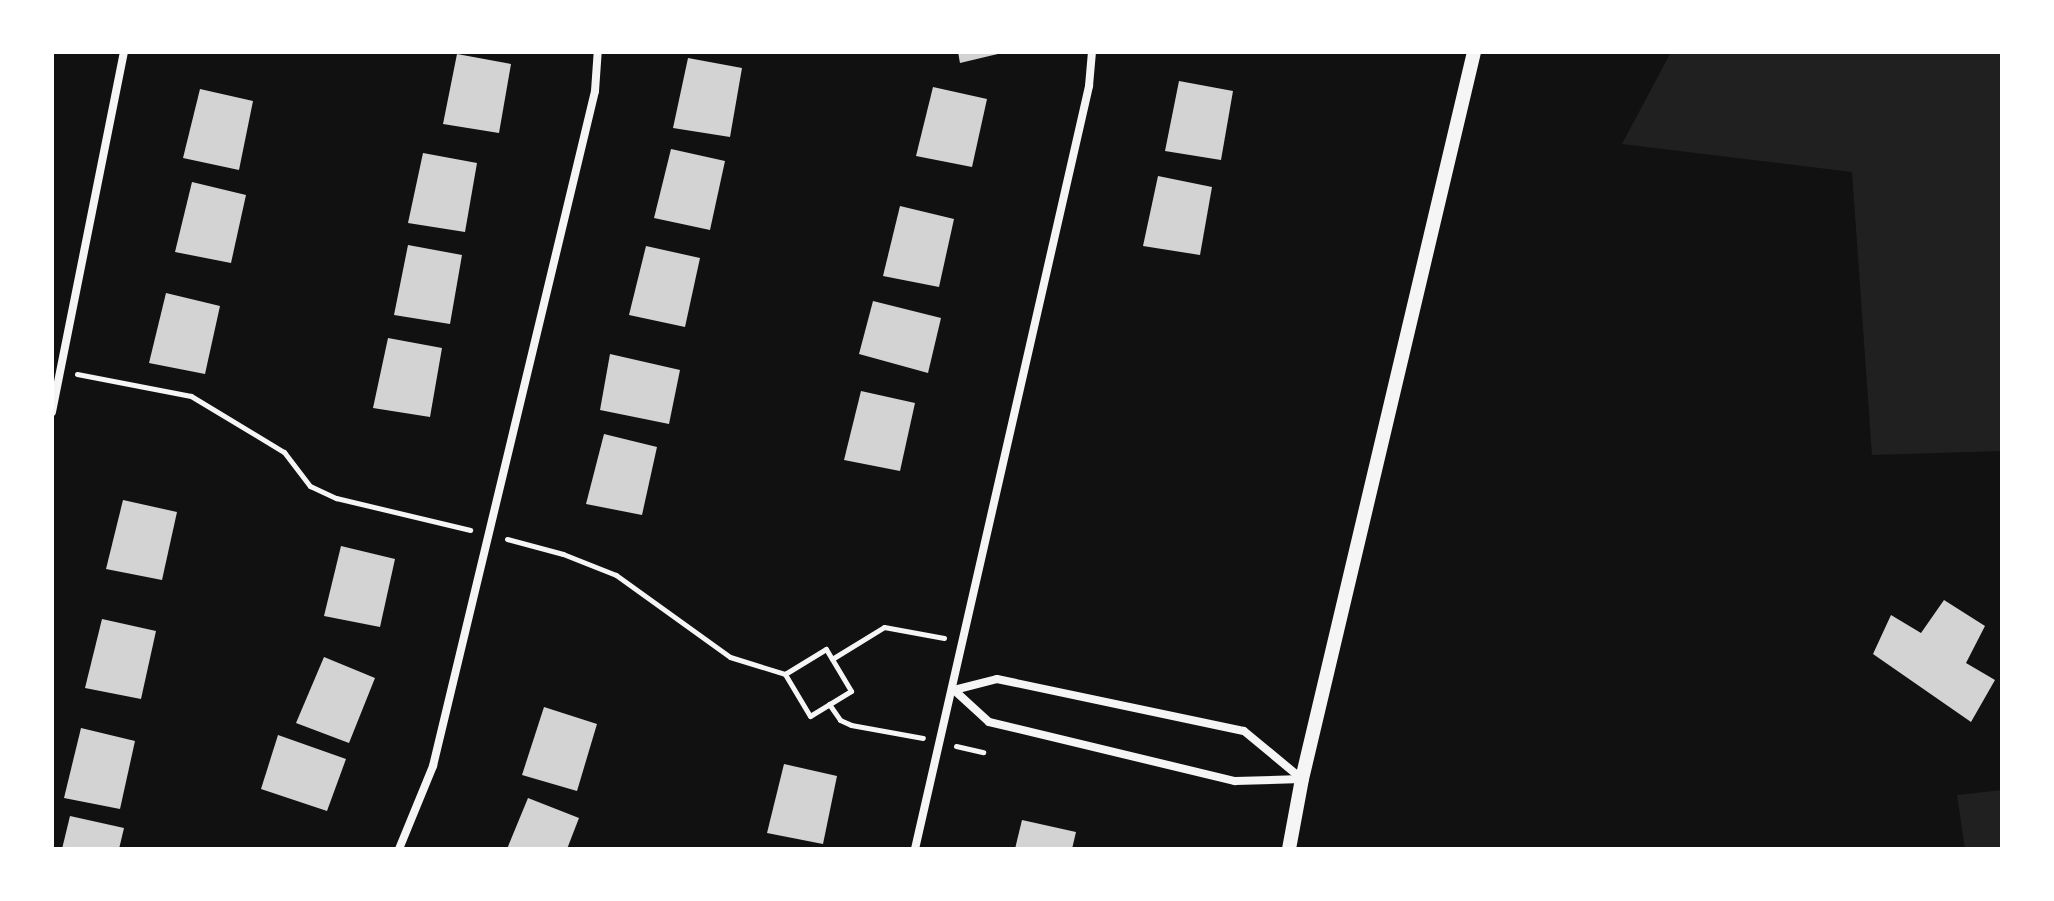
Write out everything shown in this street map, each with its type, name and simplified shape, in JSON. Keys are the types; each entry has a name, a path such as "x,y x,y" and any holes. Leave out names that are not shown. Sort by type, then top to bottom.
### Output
{"street":[{"path":"52,412 124,52"},
{"path":"399,849 433,766 595,91 598,52"},
{"path":"915,849 954,690 1089,86 1092,52"},
{"path":"1289,849 1302,779 1474,52"},
{"path":"954,690 997,679 1244,731 1302,779"},
{"path":"954,690 989,722 1235,781 1302,779"}],"path":[{"path":"60,371 191,396 284,452 310,486 336,498 563,554 616,575 730,657 785,674 810,716 851,691 826,649 785,674"},
{"path":"832,659 884,627 964,643"},
{"path":"829,704 840,720 851,725 983,752"}],"shaded area":[{"path":"1671,52 2002,52 2002,451 1872,455 1852,172 1622,144"},
{"path":"2002,790 2002,849 1965,849 1957,795"}],"building":[{"path":"958,52 1002,52 1002,53 960,63"},
{"path":"457,54 511,64 499,133 443,124"},
{"path":"688,58 742,68 730,137 673,128"},
{"path":"1179,81 1233,91 1221,160 1165,151"},
{"path":"933,87 987,99 972,167 916,156"},
{"path":"200,89 253,101 239,170 183,158"},
{"path":"671,149 725,161 710,230 654,218"},
{"path":"423,153 477,163 465,232 408,223"},
{"path":"1158,176 1212,187 1200,255 1143,246"},
{"path":"192,182 246,195 231,263 175,252"},
{"path":"900,206 954,219 939,287 883,276"},
{"path":"408,245 462,255 450,324 394,315"},
{"path":"646,246 700,258 685,327 629,315"},
{"path":"166,293 220,306 205,374 149,363"},
{"path":"873,301 941,318 928,373 859,354"},
{"path":"388,338 442,348 430,417 373,408"},
{"path":"610,354 680,370 669,424 600,410"},
{"path":"861,391 915,403 900,471 844,460"},
{"path":"604,434 657,447 642,515 586,504"},
{"path":"123,500 177,512 162,580 106,569"},
{"path":"341,546 395,559 380,627 324,616"},
{"path":"1944,600 1985,626 1966,663 1995,680 1971,722 1873,654 1891,615 1921,633"},
{"path":"102,619 156,631 141,699 85,688"},
{"path":"324,657 375,678 349,743 296,723"},
{"path":"544,707 597,724 577,791 522,775"},
{"path":"81,728 135,741 120,809 64,798"},
{"path":"278,735 346,759 327,811 261,789"},
{"path":"784,764 837,776 823,844 767,833"},
{"path":"528,798 579,818 567,849 507,849"},
{"path":"70,816 124,828 119,849 62,849"},
{"path":"1022,820 1076,832 1072,849 1015,849"}]}
